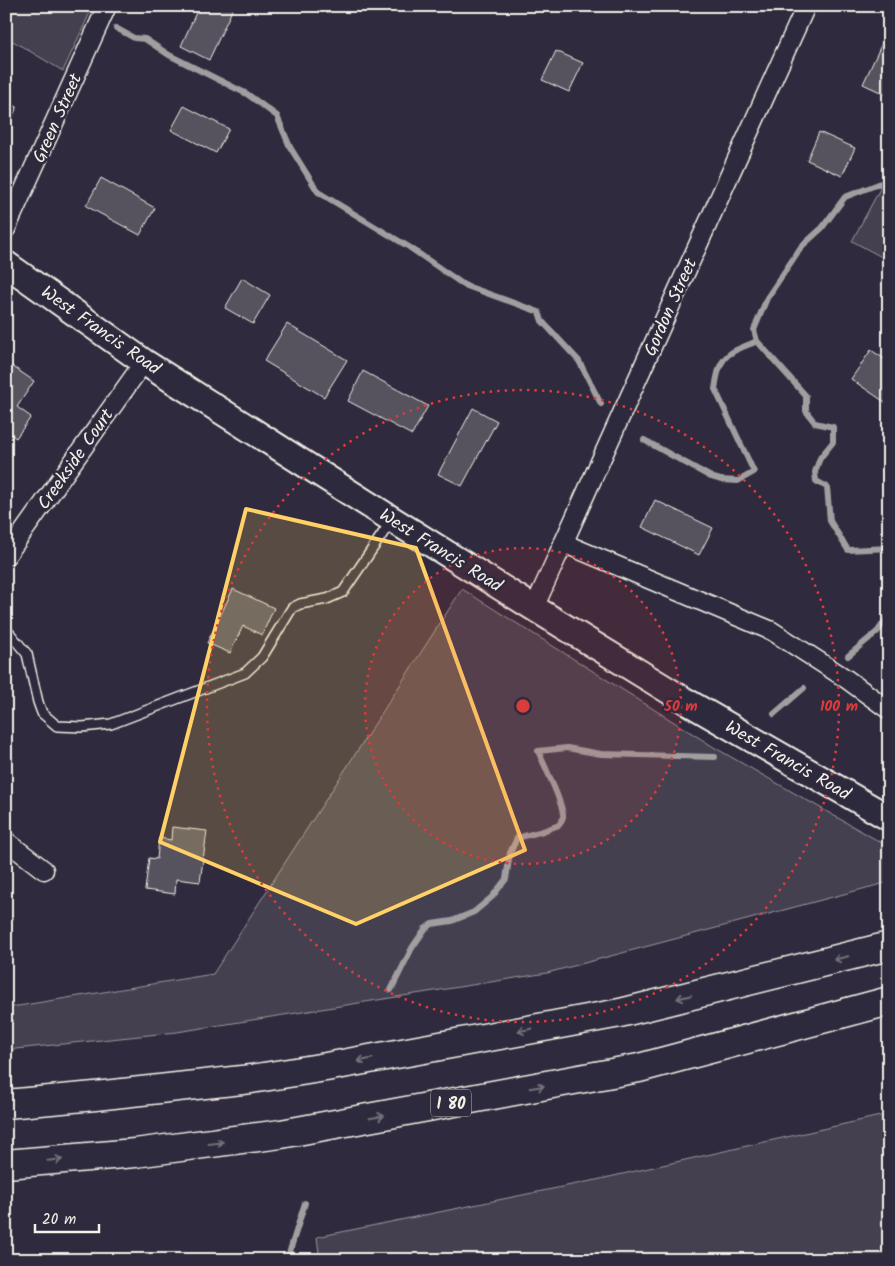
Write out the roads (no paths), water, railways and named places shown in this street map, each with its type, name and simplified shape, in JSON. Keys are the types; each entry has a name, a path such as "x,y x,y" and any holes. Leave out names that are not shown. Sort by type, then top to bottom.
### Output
{"highway":[{"path":"6,1104 242,1080 326,1068 620,1013 889,946"},
{"name":"I 80","path":"6,1164 135,1153 281,1134 639,1068 889,1001"}],"street":[{"name":"Green Street","path":"6,229 107,6"},
{"name":"Gordon Street","path":"534,608 806,6"},
{"name":"West Francis Road","path":"6,264 144,362 392,520 684,700 889,818"},
{"name":"Creekside Court","path":"6,556 144,362"},
{"path":"563,543 772,631 889,710"},
{"path":"6,842 44,870"}],"lane":[{"path":"6,629 27,654 42,713 58,726 82,727 111,724 245,673 262,657 292,608 343,592 392,520"}],"waterway":[{"path":"78,6 86,10"},
{"path":"116,28 134,38 145,39 169,55 247,94 277,116 290,147 318,192 409,247 464,285 539,312 542,321 579,361 601,404"},
{"path":"889,180 845,197 822,228 801,247 767,298 754,330 757,341 806,396 806,411 815,423 833,427 833,442 820,458 815,472 816,481 827,487 830,521 848,550 889,548"},
{"path":"644,440 711,477 721,480 738,481 754,472 715,389 719,369 727,356 757,341"},
{"path":"848,656 878,631 889,615"},
{"path":"774,714 804,688"},
{"path":"391,990 412,948 425,929 432,924 452,921 474,912 492,897 506,879 510,853 517,838 559,825 563,817 561,804 538,751 567,748 601,754 715,757"},
{"path":"287,1260 305,1203"}]}
